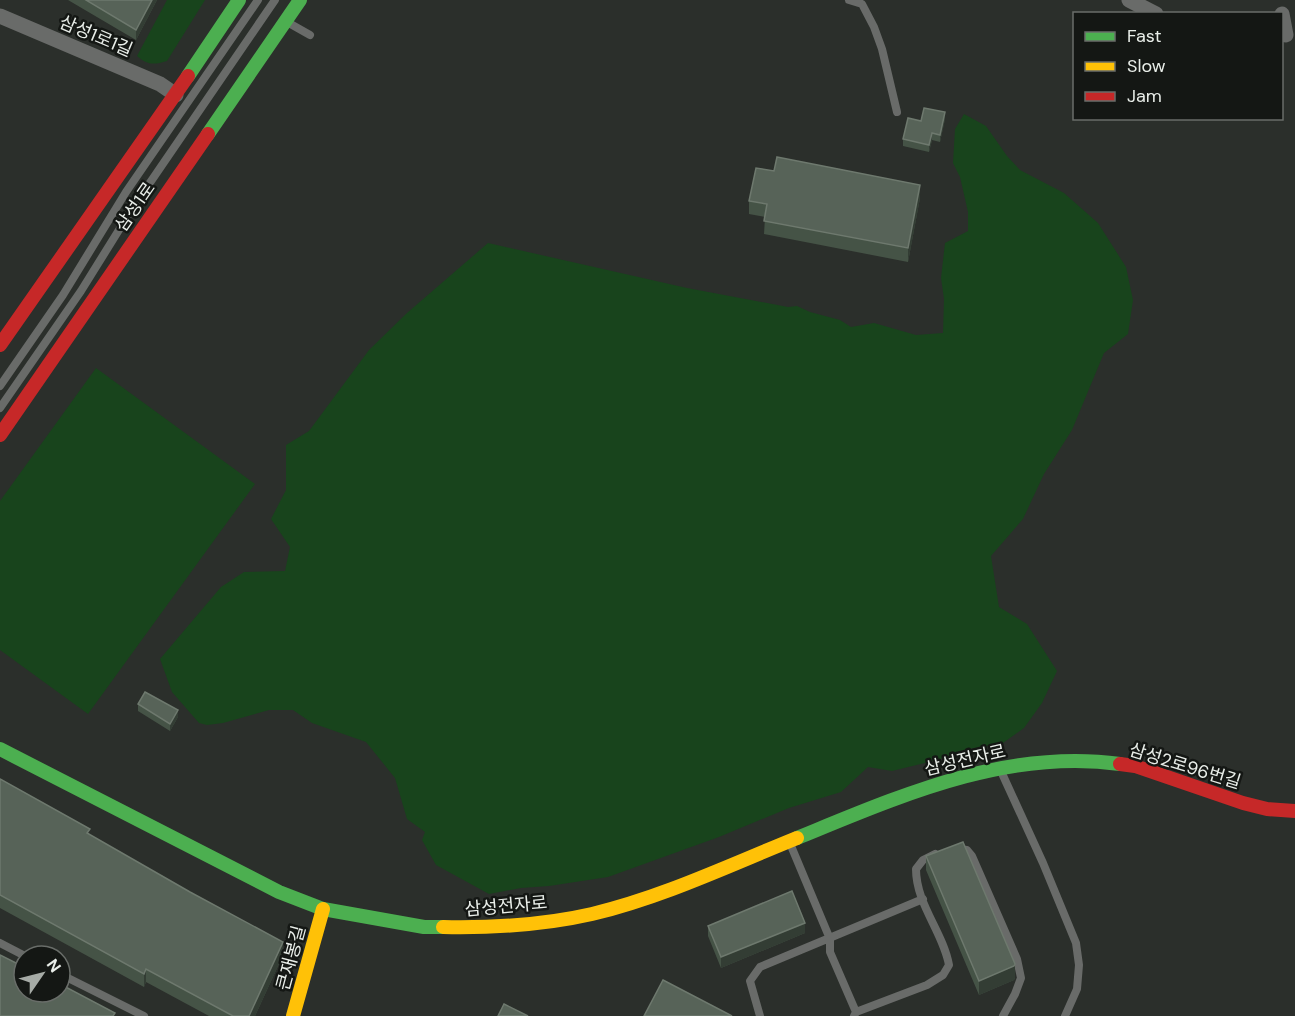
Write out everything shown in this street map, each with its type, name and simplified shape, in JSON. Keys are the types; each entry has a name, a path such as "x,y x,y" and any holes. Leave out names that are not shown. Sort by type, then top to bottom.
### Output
{"street":[{"name":"삼성1로","path":"0,345 240,0"},
{"name":"삼성1로","path":"0,435 300,0"},
{"path":"1128,0 1152,12"},
{"name":"삼성1로1길","path":"0,16 160,84 176,95"},
{"name":"삼성전자로","path":"0,749 279,892 323,909 424,927 483,928 592,914 657,894 913,790 999,768 1029,766"},
{"name":"삼성2로96번길","path":"1029,766 1070,760 1135,766 1243,803 1267,809 1295,811"},
{"name":"큰재봉길","path":"293,1016 323,909"}],"lane":[{"path":"0,386 63,295 126,192 258,0"},
{"path":"0,408 275,0"},
{"path":"849,0 862,4 874,27 897,112"},
{"path":"286,21 309,35"},
{"path":"999,768 1043,863 1076,943 1079,965 1077,989 1065,1016"},
{"path":"789,840 830,939 830,952 855,1014 927,985 943,975 949,965 947,952 916,884 915,869 923,860 938,852 955,848 967,850 972,856 1017,959 1021,978 1003,1016"},
{"path":"760,1016 750,981 760,967 923,899"},
{"path":"72,980 139,1015"}],"green space":[{"path":"167,0 205,0 167,61 147,63 137,56"},
{"path":"964,114 986,126 1020,170 1064,193 1098,223 1126,267 1133,300 1128,334 1104,353 1072,430 1044,474 1023,519 991,556 999,607 1027,624 1057,671 1042,703 1024,728 1003,743 970,749 941,759 892,771 868,767 841,792 789,808 719,837 608,877 489,894 436,865 422,840 425,832 407,819 395,778 366,742 312,723 293,710 269,710 223,723 207,725 199,723 172,692 160,659 221,587 244,572 285,571 290,547 271,519 286,490 286,445 309,431 369,350 407,313 488,243 687,288 788,307 797,306 840,320 851,327 874,323 916,335 943,333 944,299 941,278 945,243 968,231 968,212 960,177 953,163 955,129"},
{"path":"96,368 255,484 88,714 0,650 0,501"}],"building":[{"path":"86,0 152,0 136,30"},
{"path":"924,108 945,112 940,135 932,133 929,145 903,139 908,118 921,121"},
{"path":"777,157 920,185 908,248 764,221 767,204 749,201 756,168 774,171"},
{"path":"145,692 178,710 170,724 138,704"},
{"path":"0,779 90,829 87,833 283,942 249,1016 233,1016 146,969 144,974 0,895"},
{"path":"963,842 1015,964 979,981 926,856"},
{"path":"792,891 805,923 721,957 708,926"},
{"path":"0,955 12,961 12,1004 72,1004 72,990 115,1013 113,1016 0,1016"},
{"path":"663,980 732,1016 644,1016"},
{"path":"504,1004 528,1016 498,1016"}],"traffic: fast":[{"path":"188,76 239,0"},
{"path":"208,134 300,0"},
{"path":"0,749 279,892 323,909 424,927 443,927"},
{"path":"797,838 915,792 995,769 1036,763 1078,761 1120,764"}],"traffic: slow":[{"path":"443,927 518,925 592,914 670,890 797,838"},
{"path":"293,1016 323,909"}],"traffic: jam":[{"path":"0,345 188,76"},
{"path":"0,435 208,134"},
{"path":"1120,764 1135,766 1243,803 1267,809 1295,811"}]}
